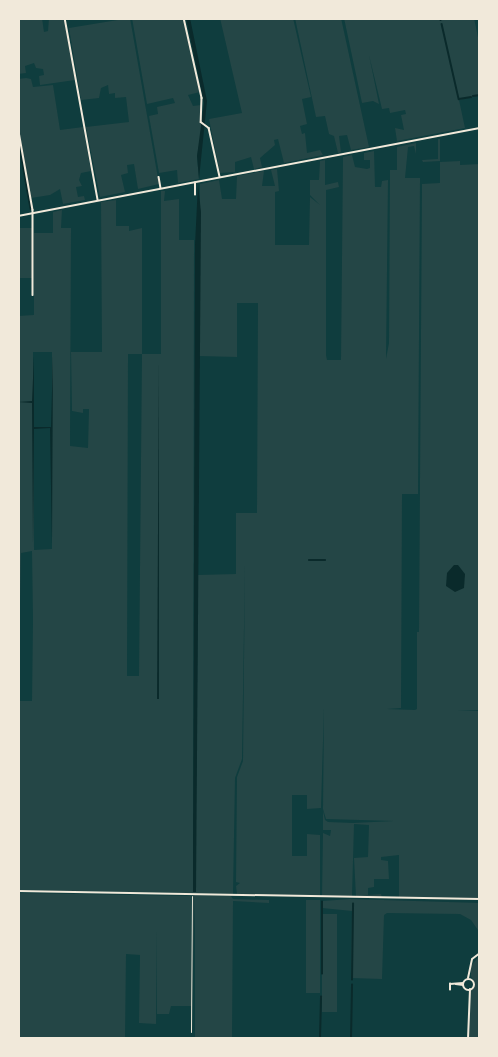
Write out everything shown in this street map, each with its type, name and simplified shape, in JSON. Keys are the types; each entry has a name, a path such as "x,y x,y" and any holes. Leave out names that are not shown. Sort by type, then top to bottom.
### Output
{"street":[{"path":"65,18 98,200"},
{"path":"184,18 202,98 204,124 210,130 220,177"},
{"path":"18,126 33,213 33,295"},
{"path":"18,216 480,128"},
{"path":"159,177 161,188"},
{"path":"195,182 195,195"},
{"path":"18,891 480,899"},
{"path":"469,989 474,985 469,979 472,958 480,953"},
{"path":"450,990 450,984 463,984 469,979"},
{"path":"463,984 469,989"},
{"path":"468,1039 469,989"}],"lane":[{"path":"191,1032 192,894"}],"shaded area":[{"path":"18,18 42,18 44,32 48,31 49,18 64,18 75,80 40,85 39,76 44,75 43,69 36,68 34,63 25,66 26,73 18,74"},
{"path":"130,18 159,184 138,189 134,164 127,165 128,173 121,175 125,192 100,197 86,127 129,122 126,97 115,98 115,93 109,94 108,85 101,88 99,98 81,100 69,28"},
{"path":"132,18 183,18 200,92 188,95 193,106 201,105 200,122 203,125 197,156 199,179 178,183 177,170 159,173 149,116 158,114 157,107 175,103 173,98 147,104"},
{"path":"186,18 190,18 207,101 199,179 197,156 204,103"},
{"path":"220,18 293,18 311,97 302,99 307,124 300,126 302,134 305,133 307,153 320,150 323,155 284,163 278,139 274,140 275,145 260,158 262,167 254,169 251,157 235,162 235,172 220,173 209,119 242,113"},
{"path":"295,18 341,18 369,147 351,150 347,135 339,136 341,152 338,153 334,136 329,134 325,116 316,117"},
{"path":"344,18 474,18 480,47 480,95 459,100 465,128 397,141 395,128 404,130 401,115 406,114 405,110 390,113 389,108 382,109 369,55 379,104 373,101 362,103"},
{"path":"18,79 31,79 33,87 53,85 60,130 83,127 91,171 81,173 79,180 82,186 76,187 78,197 84,196 85,200 63,204 60,189 50,195 31,198 18,124"},
{"path":"438,139 440,139 440,161 423,162 422,160 438,159"},
{"path":"416,143 416,154 414,146 408,147 405,178 420,178 418,494 402,494 401,708 387,709 415,710 417,709 417,632 419,632 422,184 440,183 440,162 460,161 460,165 480,164 480,710 457,711 480,711 480,899 399,897 399,855 381,857 381,860 388,861 389,879 374,879 374,887 368,888 368,895 381,894 382,897 356,897 354,858 368,857 369,825 354,824 352,896 322,896 323,833 330,836 331,830 323,830 323,811 325,820 328,822 394,821 326,819 323,809 324,708 321,808 307,809 307,795 292,795 292,856 307,856 307,834 320,835 320,896 237,894 236,886 240,883 236,882 237,777 243,761 245,562 242,759 235,778 233,894 18,890 18,701 32,701 33,620 32,551 21,553 18,699 18,316 34,315 34,233 53,233 53,212 62,210 61,228 71,228 70,446 88,448 89,409 83,409 83,413 72,411 71,352 102,352 101,202 116,200 116,226 129,226 129,231 142,228 142,354 161,354 161,191 165,191 164,201 179,199 179,240 194,240 193,891 198,575 236,574 236,513 257,513 258,303 237,303 237,357 199,356 200,184 219,180 222,199 236,199 237,176 264,171 262,186 275,186 271,170 277,169 279,191 275,192 275,245 309,245 310,197 320,205 310,195 310,180 319,180 320,161 325,160 325,185 338,182 339,187 326,190 326,355 327,360 341,360 343,157 352,155 355,167 367,169 370,168 370,160 364,160 364,153 374,151 375,187 381,187 382,181 388,180 386,359 389,343 390,170 397,170 397,147","holes":["33,352 52,352 52,549 34,550","128,354 142,354 139,676 127,676"]},
{"path":"198,184 201,212 196,892 193,892 195,245"},
{"path":"18,228 32,228 32,278 18,278"},
{"path":"53,355 52,545 50,428 34,429 33,545 32,403 18,402 32,401 34,356 34,427 51,427"},
{"path":"159,360 159,699 157,699"},
{"path":"454,565 458,565 465,574 464,588 455,592 446,586 447,573"},
{"path":"18,893 191,896 191,1006 171,1006 169,1014 157,1014 157,929 156,1024 139,1023 140,955 126,954 125,1039 18,1039"},
{"path":"195,895 231,896 233,899 269,900 269,903 233,901 232,1039 195,1039 195,896 191,1039 193,896"},
{"path":"350,899 480,903 480,933 471,920 460,914 387,913 384,915 382,979 351,978 352,911 322,908 322,901"},
{"path":"306,900 320,900 320,993 306,993"},
{"path":"322,914 337,914 337,1012 322,1012"},
{"path":"480,955 480,1039 469,1039 470,991 475,984 471,976 471,966"}],"waterway":[{"path":"442,24 459,99 471,97"},
{"path":"473,96 480,95"},
{"path":"18,135 31,209"},
{"path":"309,560 325,560"},
{"path":"322,902 322,974"},
{"path":"352,980 353,904"},
{"path":"351,1039 352,985"},
{"path":"320,1039 321,997"}]}
